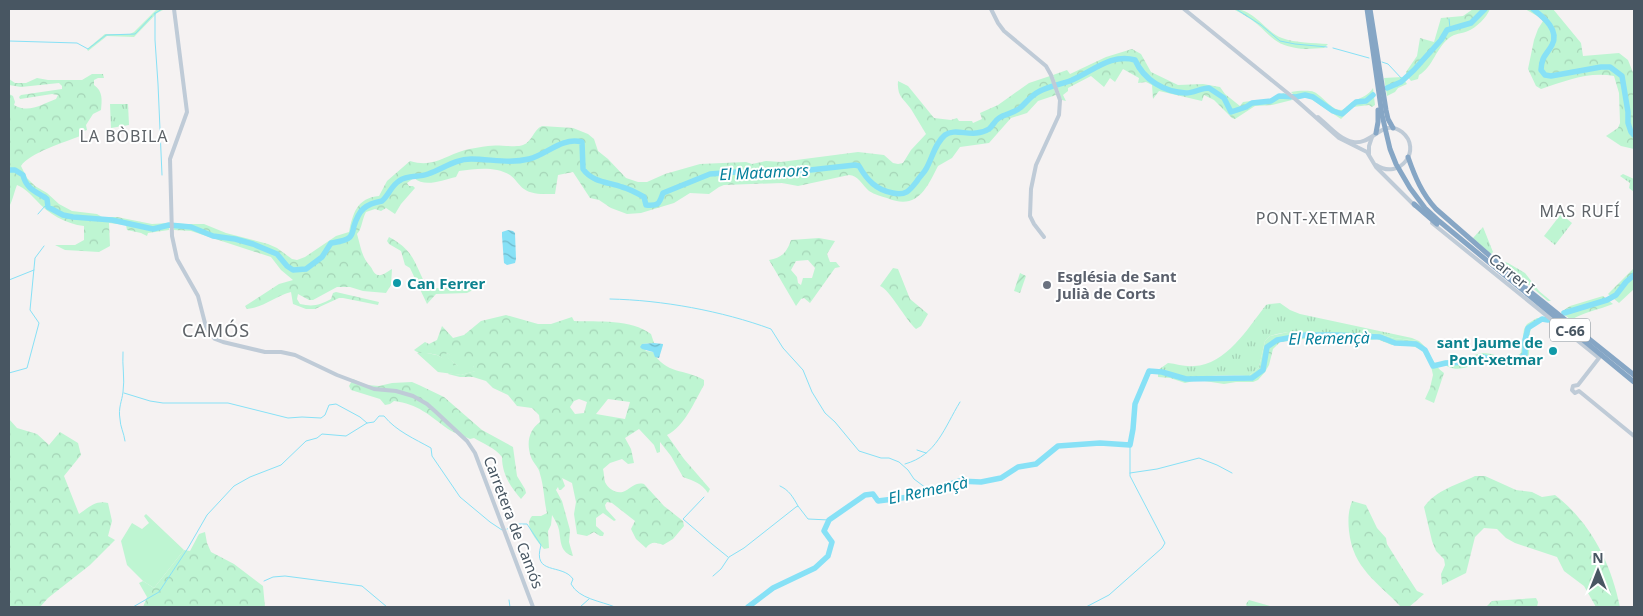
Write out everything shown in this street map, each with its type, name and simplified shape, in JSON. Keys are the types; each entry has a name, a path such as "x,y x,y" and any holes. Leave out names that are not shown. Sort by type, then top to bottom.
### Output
{"highway":[{"name":"C-66","path":"1369,9 1369,26 1386,133 1397,164 1413,193 1425,208 1506,278 1634,382"},
{"path":"1369,9 1375,58 1378,114 1374,135"},
{"path":"1375,58 1388,119 1393,128"},
{"path":"1408,157 1422,191 1433,206 1521,284"},
{"name":"C-66","path":"1401,171 1421,199 1440,219 1634,376"},
{"path":"1414,204 1506,278"}],"street":[{"name":"Carretera de Camós","path":"174,9 187,112 170,159 171,231 177,259 195,291 210,334 215,339 223,342 261,351 295,354 368,388 400,392 414,396 427,404 467,441 475,452 534,607"},
{"path":"992,9 1004,31 1043,63 1051,75 1059,98 1059,115 1036,165 1030,197 1030,216 1044,237"},
{"path":"1185,10 1295,99 1301,105 1339,138 1362,148 1378,166 1390,170 1401,166 1408,157 1410,151 1409,142 1402,133 1393,128 1384,129 1362,142 1351,142 1301,105"},
{"path":"1369,154 1369,146 1374,135"},
{"name":"Carrer I","path":"1373,162 1432,223 1599,358 1578,385"},
{"path":"1579,391 1575,393 1572,390 1573,386 1578,385 1580,387 1579,391 1634,436"}],"green space":[{"path":"157,9 165,9 157,13 134,37 107,36 88,51 87,49 105,34 130,34 134,32"},
{"path":"1233,9 1241,10 1253,16 1270,31 1287,40 1328,44 1324,48 1307,49 1283,45 1257,24"},
{"path":"1473,9 1490,9 1484,19 1474,27 1449,38 1424,72 1419,75 1418,79 1411,81 1406,72 1417,56 1420,38 1434,42 1441,18 1463,16"},
{"path":"1525,9 1553,9 1581,43 1583,56 1619,53 1628,60 1634,75 1634,149 1621,146 1606,136 1618,128 1620,123 1619,93 1614,76 1586,76 1541,89 1536,86 1528,69 1534,40 1543,21"},
{"path":"1132,49 1141,54 1151,72 1178,85 1203,84 1220,87 1225,94 1240,106 1243,102 1265,101 1284,93 1292,100 1272,105 1255,106 1235,119 1214,100 1204,95 1202,101 1159,91 1153,99 1152,85 1146,82 1138,83 1139,78 1123,69 1115,82 1110,78 1104,87 1091,76 1068,88 1068,91 1063,95 1066,101 1062,100 1053,75 1067,70 1070,74 1106,57"},
{"path":"92,74 103,74 104,78 94,80 94,85 99,90 101,96 101,110 93,114 86,125 87,130 81,132 80,136 39,152 21,166 27,178 35,186 72,211 152,224 169,223 169,230 148,233 147,236 127,230 126,225 109,223 110,246 99,252 65,250 55,245 75,245 84,240 84,226 64,221 52,214 27,191 17,185 9,207 9,94 13,96 14,105 25,109 56,99 58,95 52,94 20,99 21,95 62,89 62,86 59,83 21,87 9,85 9,79 15,83 26,83 37,78 48,80 82,80"},
{"path":"1050,76 1056,95 1038,101 1027,113 1011,118 989,143 960,147 952,158 938,166 930,182 920,195 906,202 874,194 857,178 849,175 798,186 782,183 724,185 709,194 690,193 674,203 641,213 627,214 611,208 599,200 590,198 573,172 558,175 555,194 539,194 527,191 510,175 491,169 459,171 456,177 428,183 414,178 407,183 415,188 395,214 386,208 381,211 375,209 366,212 357,234 363,255 375,274 382,275 392,269 391,285 386,293 363,291 350,287 337,287 313,300 298,294 297,299 300,304 316,305 331,299 333,293 336,292 379,302 378,305 339,298 315,309 306,309 293,304 291,292 247,309 245,306 279,284 293,280 281,270 271,257 191,231 174,230 174,223 204,224 226,233 268,244 292,259 297,260 305,257 336,236 349,232 354,213 361,203 372,197 379,196 387,181 410,161 426,163 471,149 523,145 542,126 573,128 588,134 594,139 598,151 626,178 638,182 647,182 665,174 700,164 781,162 858,152 884,155 893,163 898,164 903,163 911,150 926,134 911,109 903,100 898,81 908,86 934,118 951,120 957,118 959,121 972,121 973,123 982,119 980,113 998,105 1029,83"},
{"path":"1402,77 1407,84 1387,96 1384,78"},
{"path":"1373,88 1375,105 1372,107 1369,105 1353,107 1341,119 1311,99 1305,97 1298,99 1291,92 1314,92 1334,108 1341,110 1367,95"},
{"path":"110,104 128,104 129,125 111,128"},
{"path":"1623,174 1634,179 1634,192 1629,188 1630,183 1620,176"},
{"path":"1561,214 1572,223 1555,245 1544,236"},
{"path":"1483,227 1493,252 1491,254 1473,238"},
{"path":"389,237 405,248 410,254 429,290 437,288 477,288 467,293 436,294 427,304 410,268 405,265 401,251 387,241"},
{"path":"819,238 835,241 827,254 830,262 836,262 840,267 835,268 810,303 804,298 796,306 769,260 783,254 791,240","holes":["808,260 815,268 812,278 803,278 801,285 791,270 796,261"]},
{"path":"1498,259 1525,273 1539,291 1551,301 1548,301"},
{"path":"893,268 898,269 910,299 928,314 921,326 916,329 888,293 880,286"},
{"path":"1634,268 1634,289 1619,303 1608,294"},
{"path":"1020,273 1026,276 1020,293 1014,291"},
{"path":"1603,296 1613,304 1571,320 1561,312 1570,306"},
{"path":"1280,303 1300,314 1419,341 1379,334 1288,332 1270,336 1265,341 1259,367 1249,376 1189,376 1158,370 1168,363 1194,366 1206,364 1216,359 1235,344 1266,305"},
{"path":"506,315 538,324 551,324 572,317 574,321 614,322 634,326 651,334 654,343 642,344 646,351 653,352 669,368 704,380 704,385 689,413 679,426 667,435 684,459 710,489 708,493 694,481 683,477 671,456 660,442 660,452 657,453 654,445 639,429 625,438 631,449 634,463 628,464 622,459 610,463 603,469 606,485 611,489 616,492 622,492 636,484 644,484 664,506 683,521 684,526 673,539 663,545 652,543 646,548 636,539 631,529 635,521 612,503 607,502 605,505 606,509 616,520 614,521 603,513 596,518 596,526 604,533 603,536 594,532 587,536 577,534 574,514 576,502 572,483 562,478 565,486 561,490 558,487 556,490 562,501 570,530 569,542 573,556 563,549 559,528 552,515 548,531 549,548 544,549 532,533 529,524 532,516 541,516 547,513 539,472 532,459 529,447 531,433 540,422 539,415 532,408 517,406 508,395 493,388 486,381 473,377 460,377 448,374 461,375 475,371 473,366 466,366 447,353 445,355 459,367 437,355 414,350 425,342 429,344 437,340 442,326 453,338 464,335 481,321","holes":["579,399 587,402 584,413 575,414 570,407 574,401","608,399 630,402 625,419 596,414"]},
{"path":"1537,318 1546,318 1552,322 1541,321 1531,328 1529,352 1524,366 1504,366 1483,361 1456,369 1441,361 1458,360 1483,353 1512,358 1521,353 1524,329 1527,324"},
{"path":"1288,332 1379,334 1419,341 1444,373 1434,403 1425,399 1433,375 1431,366 1422,350 1400,344 1392,345 1377,339 1314,338 1280,342 1273,349 1265,372 1258,380 1253,382 1224,384 1198,380 1185,383 1170,378 1158,377 1158,370 1162,369 1191,376 1199,374 1249,376 1259,367 1265,341 1270,336"},
{"path":"417,353 437,355 458,366 444,355 447,353 473,366 476,371 461,375 438,372"},
{"path":"353,379 367,385 379,386 412,382 444,397 482,430 513,447 517,476 526,493 521,499 513,489 505,474 502,457 493,449 474,438 470,439 450,430 423,411 410,405 394,401 385,405 380,399 351,390 349,386"},
{"path":"9,419 17,428 37,434 49,445 60,432 78,443 81,455 64,476 79,514 96,503 104,502 108,503 112,521 108,536 115,540 90,565 48,598 40,607 9,607"},
{"path":"1475,476 1485,476 1516,490 1532,492 1542,497 1555,495 1568,506 1598,545 1611,575 1620,607 1596,607 1584,586 1564,571 1557,557 1515,543 1506,538 1497,529 1484,528 1475,537 1466,573 1442,585 1441,574 1445,565 1444,559 1436,551 1432,541 1424,507 1434,496 1447,488"},
{"path":"1352,501 1366,505 1377,528 1386,538 1387,544 1402,568 1417,591 1424,594 1409,607 1401,607 1361,565 1351,544 1348,520"},
{"path":"146,514 184,550 154,588 143,581 127,565 121,541 132,523 142,529 149,523 144,516"},
{"path":"205,532 211,552 234,564 263,586 265,607 143,607 147,597 139,583 143,581 154,588 184,550 190,551 199,534"},
{"path":"1536,598 1538,602 1537,607 1486,607 1492,601"},
{"path":"1249,600 1278,607 1247,607 1246,604"}],"water":[{"path":"508,230 515,233 516,259 515,263 507,265 504,263 502,232"},
{"path":"642,344 663,344 659,358 655,357 653,352 640,347"}],"waterway":[{"path":"154,14 162,9"},
{"path":"1236,9 1261,25 1280,41 1327,47"},
{"name":"El Matamors","path":"1387,88 1401,82 1414,70 1441,40 1447,30 1471,23 1485,9"},
{"path":"1533,9 1549,24 1554,34 1552,45 1542,61 1541,70 1545,75 1551,76 1610,67 1622,76 1628,123 1634,135"},
{"path":"155,13 162,175"},
{"path":"9,41 77,43 88,49 106,35 135,34 152,16"},
{"path":"1449,19 1450,28"},
{"path":"1333,48 1369,58"},
{"name":"El Matamors","path":"9,170 15,170 23,175 29,187 47,199 48,207 63,215 112,220 153,229 169,225 191,227 213,236 253,244 277,254 293,270 306,269 322,257 331,243 350,237 361,212 367,206 382,201 394,185 402,179 424,175 465,159 507,161 529,159 561,144 574,141 582,142 583,169 591,177 625,188 644,197 646,205 656,205 663,193 710,174 735,172 765,175 855,165 859,166 865,176 877,187 887,192 901,194 910,190 924,172 936,147 945,135 954,132 983,132 989,129 999,118 1020,108 1040,91 1072,80 1103,64 1118,59 1127,58 1135,60 1149,79 1170,90 1186,93 1209,88 1224,98 1231,112 1252,103 1271,101 1279,96 1296,97 1305,95 1313,97 1333,111 1342,114 1356,102 1366,101 1373,95"},
{"path":"1382,62 1388,64 1403,80"},
{"path":"38,214 45,206 48,207"},
{"path":"9,373 27,368 39,323 30,310 35,258 44,246"},
{"path":"9,280 34,270"},
{"name":"El Remençà","path":"1564,313 1607,300 1616,295 1634,275"},
{"path":"610,299 671,304 712,312 771,329 783,348 803,370 812,392 825,413 859,451 899,462 914,479 930,491"},
{"name":"El Remençà","path":"748,607 773,588 815,568 828,556 832,542 824,531 829,520 865,495 873,494 878,501 909,497 959,481 981,482 1001,478 1018,467 1036,464 1058,446 1100,443 1130,445 1135,404 1149,371 1162,372 1186,379 1252,378 1263,370 1267,347 1277,340 1305,335 1380,337 1395,343 1416,344 1425,350 1433,366 1446,363 1469,362 1483,357 1502,361 1518,361 1525,354 1525,340 1528,328 1542,319 1548,320"},
{"path":"123,352 124,387 120,415 125,441"},
{"path":"124,393 163,403 228,403 288,418 321,418 325,415 329,405 336,404 367,423"},
{"path":"905,464 916,460 932,447 944,431 960,402"},
{"path":"133,607 159,592 207,515 234,486 250,477 281,465 306,441 317,438 322,434 346,436 367,423 374,422 379,416 384,416 400,430 431,448 432,456 460,497 502,530"},
{"path":"1086,607 1109,595 1162,548 1165,543 1130,476 1130,445"},
{"path":"917,450 926,453"},
{"path":"1130,473 1157,469 1199,458 1232,473"},
{"path":"780,486 788,492 798,506"},
{"path":"704,497 683,519 728,557"},
{"path":"713,576 721,569 729,557 744,548 798,506 808,519 829,520"},
{"path":"507,529 518,524 527,524 541,545 539,555 544,565 568,574 573,579 571,584 579,593 615,607"},
{"path":"264,581 273,577 285,576 362,586 387,607"},
{"path":"580,607 589,599"},
{"path":"509,600 510,607"}],"place":[{"name":"Can Ferrer","path":"397,283"},
{"name":"Església de Sant Julià de Corts","path":"1047,285"},
{"name":"sant Jaume de Pont-xetmar","path":"1553,351"}],"district":[{"name":"LA BÒBILA","path":"124,136"},
{"name":"MAS RUFÍ","path":"1580,211"},
{"name":"PONT-XETMAR","path":"1316,218"},
{"name":"CAMÓS","path":"216,330"}]}
